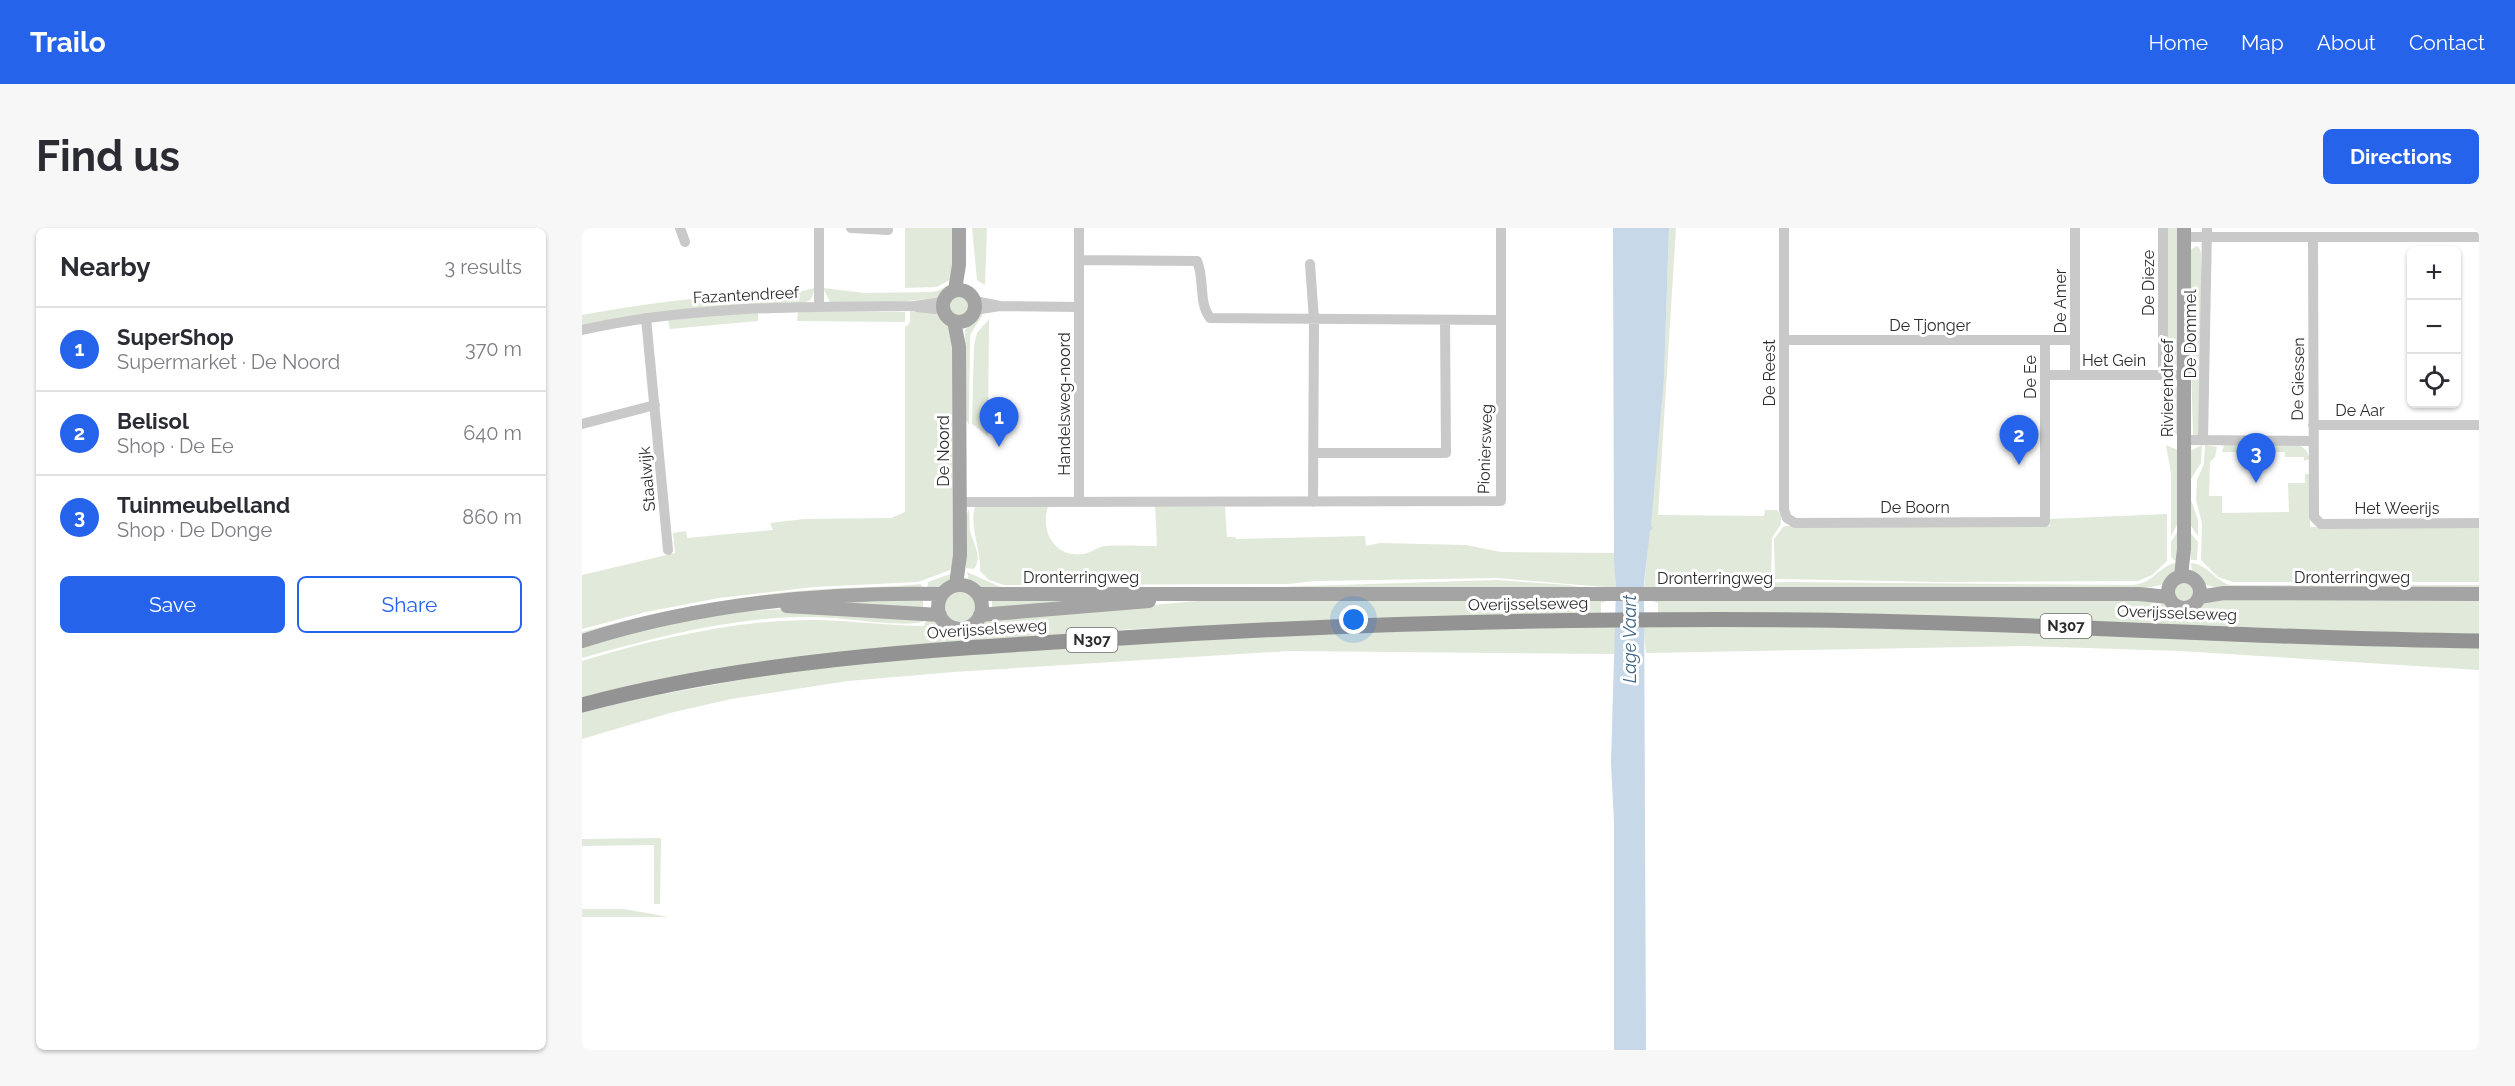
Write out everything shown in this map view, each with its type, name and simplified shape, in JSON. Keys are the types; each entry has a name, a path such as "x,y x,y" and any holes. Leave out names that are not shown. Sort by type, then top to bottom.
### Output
{"highway":[{"name":"Overijsselseweg","path":"582,705 686,681 871,655 1198,633 1396,625 1653,620 1913,622 2479,641"}],"main road":[{"path":"959,228 959,290"},
{"name":"Rivierendreef","path":"2184,233 2184,577"},
{"path":"959,290 970,293 975,306 970,318 958,321 944,306 946,296 959,290"},
{"name":"De Noord","path":"958,321 963,338 959,347 960,585"},
{"path":"2184,577 2195,581 2199,593 2193,604 2184,608 2174,605 2169,592 2173,580 2184,577"},
{"path":"582,641 691,614 831,596 942,594 960,585 978,594 982,604 980,615 975,623 960,629 950,626 940,615 938,608 942,594"},
{"name":"Dronterringweg","path":"978,594 1184,596 2139,594 2169,592"},
{"name":"Dronterringweg","path":"2199,593 2479,594"},
{"name":"Dronterringweg","path":"980,615 1144,602 1184,596"},
{"path":"770,604 940,615"}],"street":[{"path":"680,228 685,242"},
{"path":"819,228 819,306"},
{"path":"851,228 888,230"},
{"name":"Handelsweg-noord","path":"1079,228 1079,502"},
{"name":"Pioniersweg","path":"960,502 1501,501 1501,228"},
{"name":"De Reest","path":"1784,228 1784,510 1787,518"},
{"name":"De Amer","path":"2075,228 2075,375"},
{"name":"De Dieze","path":"2163,228 2163,375"},
{"path":"2184,233 2283,233 2313,238 2479,237"},
{"name":"De Dommel","path":"2203,440 2204,251 2207,233"},
{"name":"De Giessen","path":"2313,238 2313,441 2314,517 2316,521"},
{"path":"1079,260 1197,261 1201,270 1205,311 1210,318 1501,320"},
{"path":"1310,264 1314,320 1313,502"},
{"name":"Fazantendreef","path":"582,330 646,318 713,310 819,306 944,306"},
{"path":"975,306 1079,307"},
{"name":"Staalwijk","path":"646,318 668,550"},
{"path":"1313,453 1446,453 1445,320"},
{"name":"De Tjonger","path":"1784,340 2075,340"},
{"name":"De Ee","path":"2044,340 2045,522"},
{"name":"Het Gein","path":"2045,375 2184,375"},
{"path":"582,424 655,405"},
{"name":"De Aar","path":"2313,425 2479,425"},
{"path":"2184,440 2313,441"},
{"name":"De Boorn","path":"1787,518 1795,523 2045,522"},
{"name":"Het Weerijs","path":"2316,521 2321,524 2479,523"}],"green space":[{"path":"905,228 953,228 953,278 937,287 905,288"},
{"path":"972,228 987,228 985,285 977,280"},
{"path":"1669,228 1676,228 1658,515 1764,516 1765,510 1777,510 1781,515 1781,524 1772,538 1771,580 1701,581 1644,588 1664,379"},
{"path":"2166,228 2178,228 2178,358 2177,366 2169,371 2166,369"},
{"path":"2196,246 2199,247 2201,253 2201,435 2193,435 2188,252"},
{"path":"953,282 948,290 938,298 886,303 830,302 823,288 865,293 931,292 938,291"},
{"path":"815,288 811,299 805,303 582,326 582,315 609,310 691,299 802,291"},
{"path":"959,297 966,300 969,307 966,314 959,317 952,314 949,307 952,300"},
{"path":"758,311 758,321 670,329 668,320"},
{"path":"798,311 905,312 905,322 797,321"},
{"path":"910,311 935,314 945,320 953,331 953,569 918,582 814,587 719,598 646,612 582,629 582,575 675,553 673,533 686,531 687,538 773,530 770,523 804,519 891,518 905,512 905,327 910,323"},
{"path":"983,314 970,335 969,424 965,419 965,330 978,315"},
{"path":"989,319 988,436 972,424 974,345 977,333"},
{"path":"2166,380 2173,381 2180,392 2178,434 2166,437"},
{"path":"2166,445 2178,450 2178,523 2171,536 2171,473"},
{"path":"2202,445 2201,463 2191,479 2188,460 2190,451"},
{"path":"2205,445 2217,447 2215,457 2210,462 2209,496 2222,496 2222,513 2289,512 2288,483 2305,483 2305,474 2308,474 2310,476 2310,527 2479,526 2479,582 2233,582 2218,577 2201,560 2202,523 2196,500 2197,480 2204,464"},
{"path":"2224,445 2299,445 2306,450 2310,459 2304,461 2304,457 2285,457 2285,452 2222,452"},
{"path":"2191,500 2198,520 2198,536 2189,523"},
{"path":"1155,506 1225,507 1227,537 1236,539 1365,536 1366,546 1380,543 1466,545 1501,552 1614,553 1616,588 1497,578 1315,581 1288,584 1004,585 989,580 980,571 973,522 975,507 1048,507 1046,525 1052,541 1065,552 1073,554 1086,553 1105,546 1157,546"},
{"path":"969,510 970,531 978,560 974,569 966,568 964,546 964,522"},
{"path":"2167,514 2167,561 2152,575 2138,581 1942,582 1775,579 1774,539 1784,526 2050,526 2050,519"},
{"path":"2179,529 2178,560 2174,560 2171,557 2171,542"},
{"path":"2189,531 2198,542 2197,560 2191,560"},
{"path":"2178,563 2176,572 2166,582 2153,587 2129,589 1663,591 1701,584 1786,582 2133,585 2147,581 2167,566"},
{"path":"2191,563 2202,566 2219,580 2230,585 2479,585 2479,591 2220,588 2198,580 2194,576"},
{"path":"967,572 1003,588 1276,587 1496,580 1569,585 1595,591 979,589 969,581"},
{"path":"953,573 947,585 927,591 928,582"},
{"path":"2184,582 2191,585 2194,592 2191,599 2184,602 2177,599 2174,592 2177,585"},
{"path":"921,584 923,592 826,594 582,636 582,632 635,618 743,598 813,590"},
{"path":"960,591 971,596 976,607 971,618 960,623 949,618 944,607 949,596"},
{"path":"1146,596 992,612 992,597"},
{"path":"923,597 923,612 865,607 820,599"},
{"path":"1607,598 1607,601 1601,603 1601,615 1133,629 996,641 582,699 582,661 667,638 755,623 813,620 924,626 927,618 960,631 974,627 983,620 1209,600"},
{"path":"1652,598 2139,598 2167,601 2182,611 2210,600 2479,598 2479,637 2260,630 2210,625 2194,627 1658,615 1658,603 1652,601"},
{"path":"784,609 924,617 924,621 906,624 801,617 738,622 674,634 582,658 582,645 632,632 708,617"},
{"path":"1616,624 1614,654 1289,651 954,672 848,681 731,699 670,713 582,739 582,709 810,667 1135,641"},
{"path":"1771,624 2479,646 2479,670 2180,651 2025,646 1646,653 1643,625"},
{"path":"661,838 660,904 654,904 654,845 582,846 582,839"},
{"path":"582,909 624,909 669,917 582,917"}],"water":[{"name":"Lage Vaart","path":"1613,228 1669,228 1664,379 1651,526 1653,528 1650,531 1644,583 1646,1050 1614,1050 1614,822 1611,763 1616,588"}],"place":[{"name":"SuperShop","path":"999,447"},
{"name":"Belisol","path":"2019,465"},
{"name":"Tuinmeubelland","path":"2256,483"}]}
